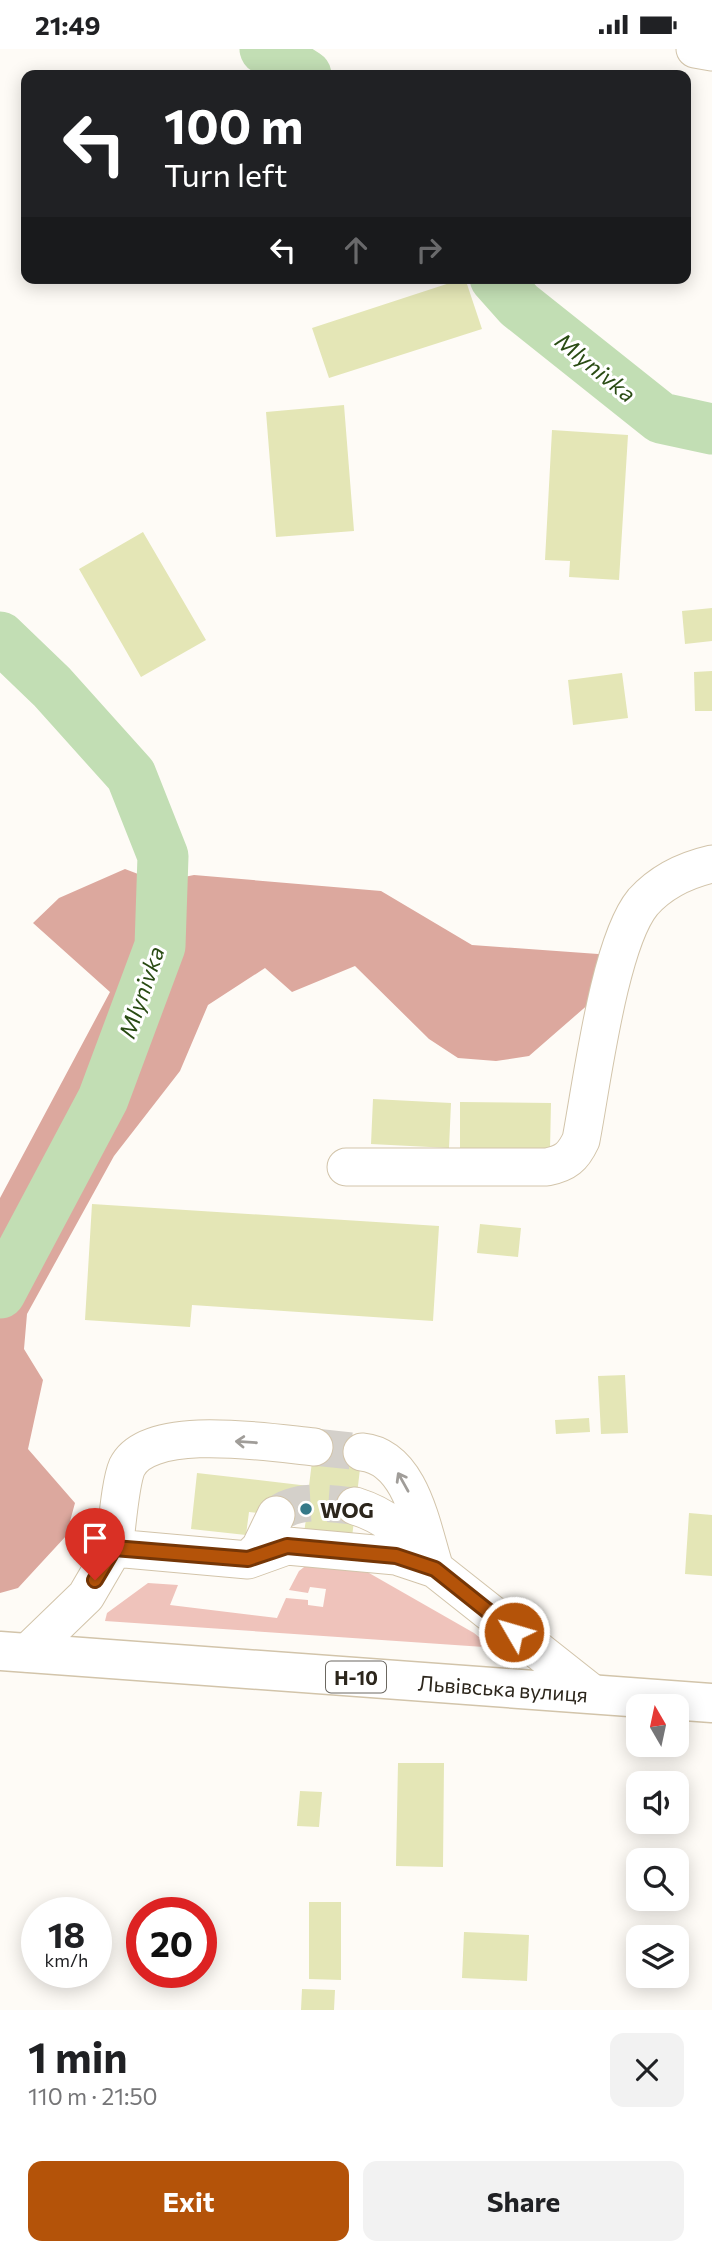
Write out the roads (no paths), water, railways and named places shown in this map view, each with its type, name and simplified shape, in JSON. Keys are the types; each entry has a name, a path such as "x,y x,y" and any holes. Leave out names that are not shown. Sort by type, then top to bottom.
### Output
{"main road":[{"name":"Львівська вулиця","path":"13,1652 712,1703"}],"lane":[{"path":"695,49 712,52"},
{"path":"345,1167 547,1167 563,1164 575,1154 581,1140 624,935 644,901 664,883 691,869 712,864"},
{"path":"13,1652 86,1596 114,1548 128,1467 144,1450 187,1438 314,1447"},
{"path":"362,1452 373,1453 394,1466 407,1486 435,1569"},
{"path":"355,1506 373,1511 401,1528 435,1569 593,1694"},
{"path":"248,1559 260,1548 276,1515"},
{"path":"114,1548 248,1559 287,1546 396,1556 435,1569"}],"waterway":[{"name":"Mlynivka","path":"265,49 298,70"},
{"name":"Mlynivka","path":"500,284 519,305 661,418 712,429"},
{"name":"Mlynivka","path":"0,637 52,687 131,775 163,856 160,946 103,1099 0,1293"}],"tunnel":[{"path":"314,1447 362,1452"},
{"path":"276,1515 285,1509 304,1504 355,1506"}],"place":[{"name":"WOG","path":"306,1509"}]}
